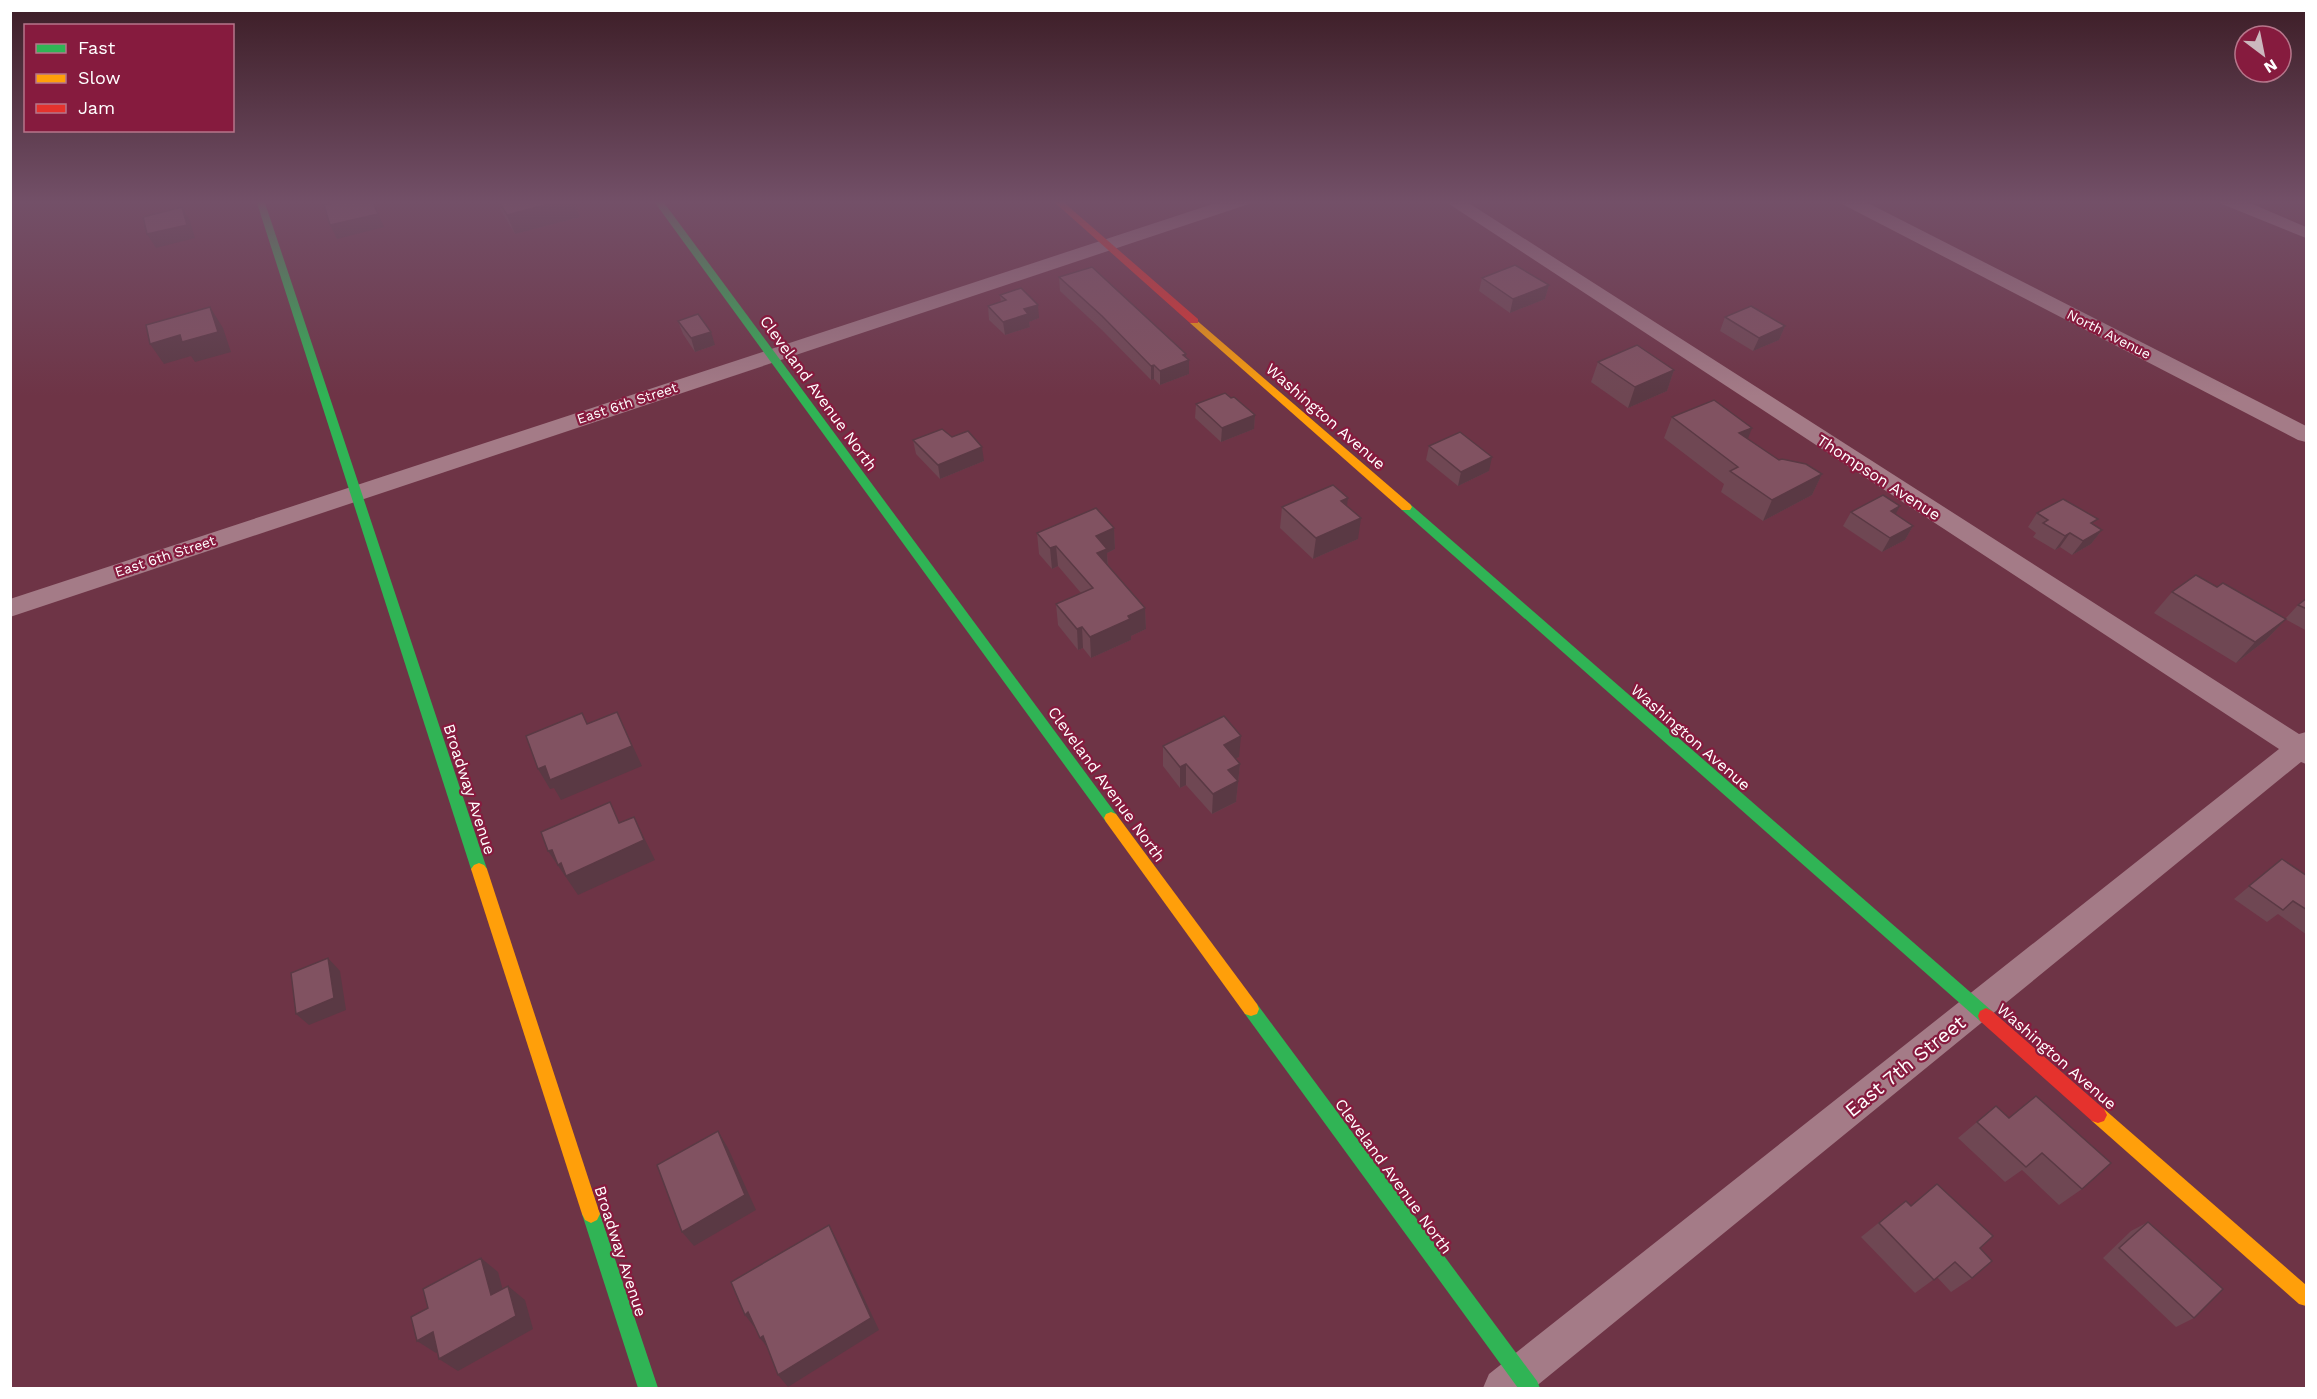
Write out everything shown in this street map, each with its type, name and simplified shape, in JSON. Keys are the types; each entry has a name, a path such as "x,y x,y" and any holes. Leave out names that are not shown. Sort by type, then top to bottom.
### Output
{"street":[{"name":"Broadway Avenue","path":"281,265 648,1389"},
{"name":"Cleveland Avenue North","path":"705,265 1518,1384"},
{"name":"East 6th Street","path":"10,608 1045,265"},
{"name":"Washington Avenue","path":"1130,265 2307,1297"},
{"name":"Thompson Avenue","path":"1554,265 2304,748"},
{"name":"North Avenue","path":"1976,265 2307,435"},
{"name":"East 7th Street","path":"1518,1384 1976,1008 2304,748"}],"building":[{"path":"1515,265 1549,285 1513,299 1482,278"},
{"path":"1092,267 1186,354 1183,355 1189,360 1160,371 1154,365 1151,366 1102,316 1059,277"},
{"path":"1021,288 1038,305 1024,309 1028,314 1003,322 988,306 1006,300 1000,295"},
{"path":"1751,306 1785,326 1759,338 1725,317"},
{"path":"210,307 218,332 182,342 180,335 150,344 146,325"},
{"path":"698,314 711,332 691,338 678,321"},
{"path":"1637,345 1674,370 1635,387 1598,362"},
{"path":"1225,393 1231,398 1234,397 1255,415 1222,428 1196,404"},
{"path":"1714,400 1752,428 1739,433 1779,460 1806,464 1822,474 1772,500 1730,471 1738,467 1672,417"},
{"path":"942,429 952,437 968,431 982,447 938,465 913,440"},
{"path":"1460,432 1492,457 1461,472 1429,446"},
{"path":"1333,485 1348,498 1341,501 1361,518 1316,538 1282,507"},
{"path":"1883,495 1900,506 1891,511 1913,526 1890,538 1851,512"},
{"path":"2063,499 2098,519 2091,523 2102,530 2083,541 2070,533 2065,536 2043,523 2048,520 2037,513"},
{"path":"1096,508 1114,528 1096,536 1107,549 1097,553 1145,608 1128,616 1130,619 1090,637 1082,627 1077,629 1056,604 1093,588 1056,546 1050,548 1037,533"},
{"path":"2196,575 2217,587 2223,583 2286,619 2255,642 2172,592"},
{"path":"2307,598 2307,609 2298,605"},
{"path":"617,712 632,746 550,780 545,766 538,769 526,736 582,713 587,724"},
{"path":"1224,716 1241,736 1224,745 1240,764 1228,770 1238,781 1213,794 1186,764 1180,767 1163,746"},
{"path":"610,802 619,823 634,817 644,840 566,876 561,863 558,865 552,850 548,851 541,832"},
{"path":"2282,859 2307,876 2307,910 2293,901 2283,910 2249,886"},
{"path":"328,958 334,998 296,1014 291,973"},
{"path":"2036,1096 2111,1163 2082,1189 2042,1153 2026,1167 1977,1122 1996,1106 2009,1118"},
{"path":"718,1131 745,1195 682,1232 657,1165"},
{"path":"1937,1184 1993,1236 1980,1248 1992,1261 1972,1278 1955,1262 1934,1280 1879,1223 1906,1201 1911,1206"},
{"path":"2148,1222 2223,1289 2194,1318 2119,1248"},
{"path":"829,1225 871,1318 778,1375 763,1336 760,1338 748,1312 745,1315 731,1282"},
{"path":"481,1258 491,1295 508,1286 516,1316 439,1359 433,1332 417,1341 411,1317 428,1308 423,1289"}],"traffic: fast":[{"path":"281,265 479,869"},
{"path":"705,265 1111,818"},
{"path":"1406,507 1986,1016"},
{"path":"1251,1009 1530,1388"},
{"path":"591,1214 648,1388"}],"traffic: slow":[{"path":"1194,321 1406,507"},
{"path":"1111,818 1251,1009"},
{"path":"479,869 591,1214"},
{"path":"2098,1115 2306,1297"}],"traffic: jam":[{"path":"1130,265 1194,321"},
{"path":"1986,1016 2098,1115"}]}
